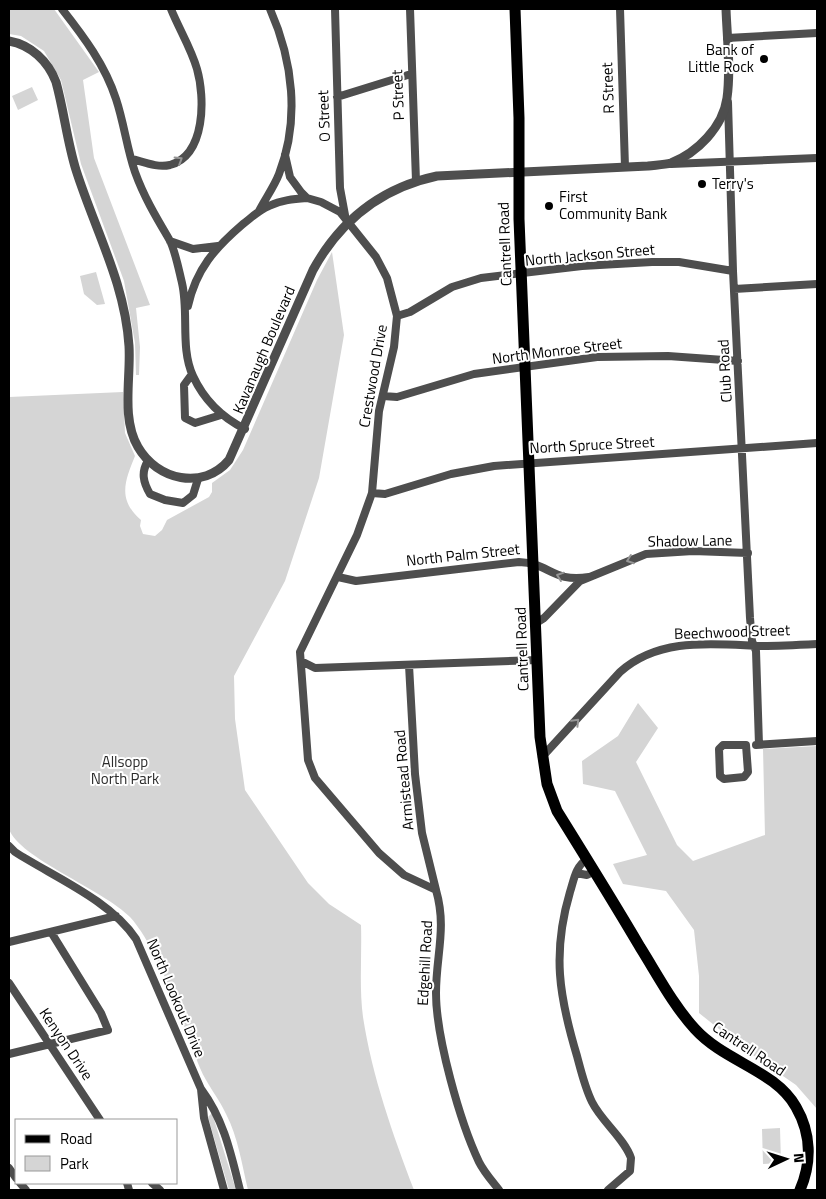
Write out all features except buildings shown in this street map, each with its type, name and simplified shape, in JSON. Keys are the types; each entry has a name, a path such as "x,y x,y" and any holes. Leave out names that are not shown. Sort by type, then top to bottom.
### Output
{"main road":[{"name":"Cantrell Road","path":"514,9 519,118 518,170 521,274 542,757 552,798 673,1000 694,1028 717,1050 769,1078 795,1105 808,1142 808,1161 800,1190"}],"street":[{"path":"62,9 92,48 106,73 117,100 135,172 150,208 170,241 183,287 187,347 192,374 205,398 221,415 244,429"},
{"path":"132,159 158,166 176,163 190,151 198,130 201,100 198,76 171,9"},
{"path":"259,211 276,180 285,155 290,131 291,83 282,41 270,9"},
{"name":"O Street","path":"335,9 341,199 348,222"},
{"name":"P Street","path":"410,9 416,181"},
{"name":"R Street","path":"620,9 625,166"},
{"name":"Kavanaugh Boulevard","path":"198,479 212,475 224,466 244,429 313,270 330,242 348,222 378,198 416,181 455,174 668,164 689,153 707,137 719,119 728,95 726,9"},
{"path":"727,38 817,33"},
{"path":"9,41 37,54 50,70 56,82 76,169 106,247 121,293 129,346 130,427 137,445 148,461 159,469 175,477 198,479 193,495 186,502 178,503 156,498 150,494 144,479 144,468 148,461"},
{"path":"337,97 411,74"},
{"name":"Club Road","path":"728,95 733,271 750,618 756,651 759,745"},
{"path":"285,155 290,177 307,198"},
{"path":"668,164 817,158"},
{"path":"186,313 197,280 218,246 259,211 281,202 307,198"},
{"name":"Crestwood Drive","path":"302,661 302,648 338,577 372,493 382,396 394,347 397,316 391,289 382,267 348,222 337,210 307,198"},
{"path":"170,241 193,249 218,246"},
{"name":"North Jackson Street","path":"397,316 410,312 444,291 471,280 582,266 652,262 679,262 733,271"},
{"path":"734,289 817,284"},
{"name":"North Monroe Street","path":"382,396 400,396 464,376 623,356 738,361"},
{"path":"192,374 184,385 185,418 195,423 221,415"},
{"name":"North Spruce Street","path":"372,493 386,494 463,471 529,462 732,451 742,447 817,443"},
{"name":"Shadow Lane","path":"536,623 544,618 580,581 626,561 656,552 748,553"},
{"name":"North Palm Street","path":"338,577 356,581 519,562 534,562 565,578 589,577"},
{"name":"Beechwood Street","path":"542,757 620,672 632,662 651,652 688,645 817,644"},
{"path":"302,661 315,668 538,660"},
{"path":"302,661 308,760 312,775 346,816 393,866 416,883 436,890"},
{"name":"Armistead Road","path":"409,665 415,774 421,823 436,890"},
{"path":"746,745 746,775 742,778 722,778 720,774 720,747 746,745 759,745 817,741"},
{"name":"North Lookout Drive","path":"9,846 15,852 116,916 130,931 140,949 201,1089 204,1118 224,1190"},
{"path":"587,859 579,866 576,874 560,938 558,964 567,1022 588,1093 600,1117 631,1158 630,1171 608,1190"},
{"path":"576,874 587,875 595,871"},
{"name":"Edgehill Road","path":"436,890 442,925 436,982 438,1023 474,1149 484,1170 499,1190"},
{"path":"9,942 116,916"},
{"path":"9,1054 106,1033 108,1028 51,932"},
{"name":"Kenyon Drive","path":"9,984 99,1119"},
{"path":"201,1089 214,1107 223,1127 240,1190"}],"green space":[{"path":"9,9 54,9 99,72 83,80 94,158 150,305 136,308 140,347 139,375 136,375 135,343 124,281 81,164 61,80 44,51 21,36 9,34"},
{"path":"32,87 38,100 18,110 12,96"},
{"name":"Allsopp North Park","path":"332,252 344,335 319,478 285,581 234,676 235,719 245,790 308,883 329,904 361,925 361,994 367,1039 384,1105 414,1190 248,1190 234,1132 223,1108 200,1068 161,968 141,931 130,917 118,907 28,851 16,840 9,829 9,397 123,392 125,433 135,456 126,482 126,497 133,512 141,520 140,526 143,534 155,536 162,530 167,520 209,497 212,492 212,483 230,470 243,450 317,280"},
{"path":"96,272 105,304 97,305 84,294 80,276"},
{"path":"638,703 658,728 636,762 677,845 693,861 765,835 763,749 817,746 817,1109 796,1085 744,1049 699,1013 699,976 694,930 666,891 623,884 613,864 647,855 615,791 583,784 582,761 618,736"},
{"path":"212,1113 236,1190 229,1190 208,1117"},
{"path":"780,1128 781,1163 763,1164 762,1129"}],"place":[{"name":"Bank of Little Rock","path":"764,59"},
{"name":"Terry's","path":"702,184"},
{"name":"First Community Bank","path":"549,206"}]}
